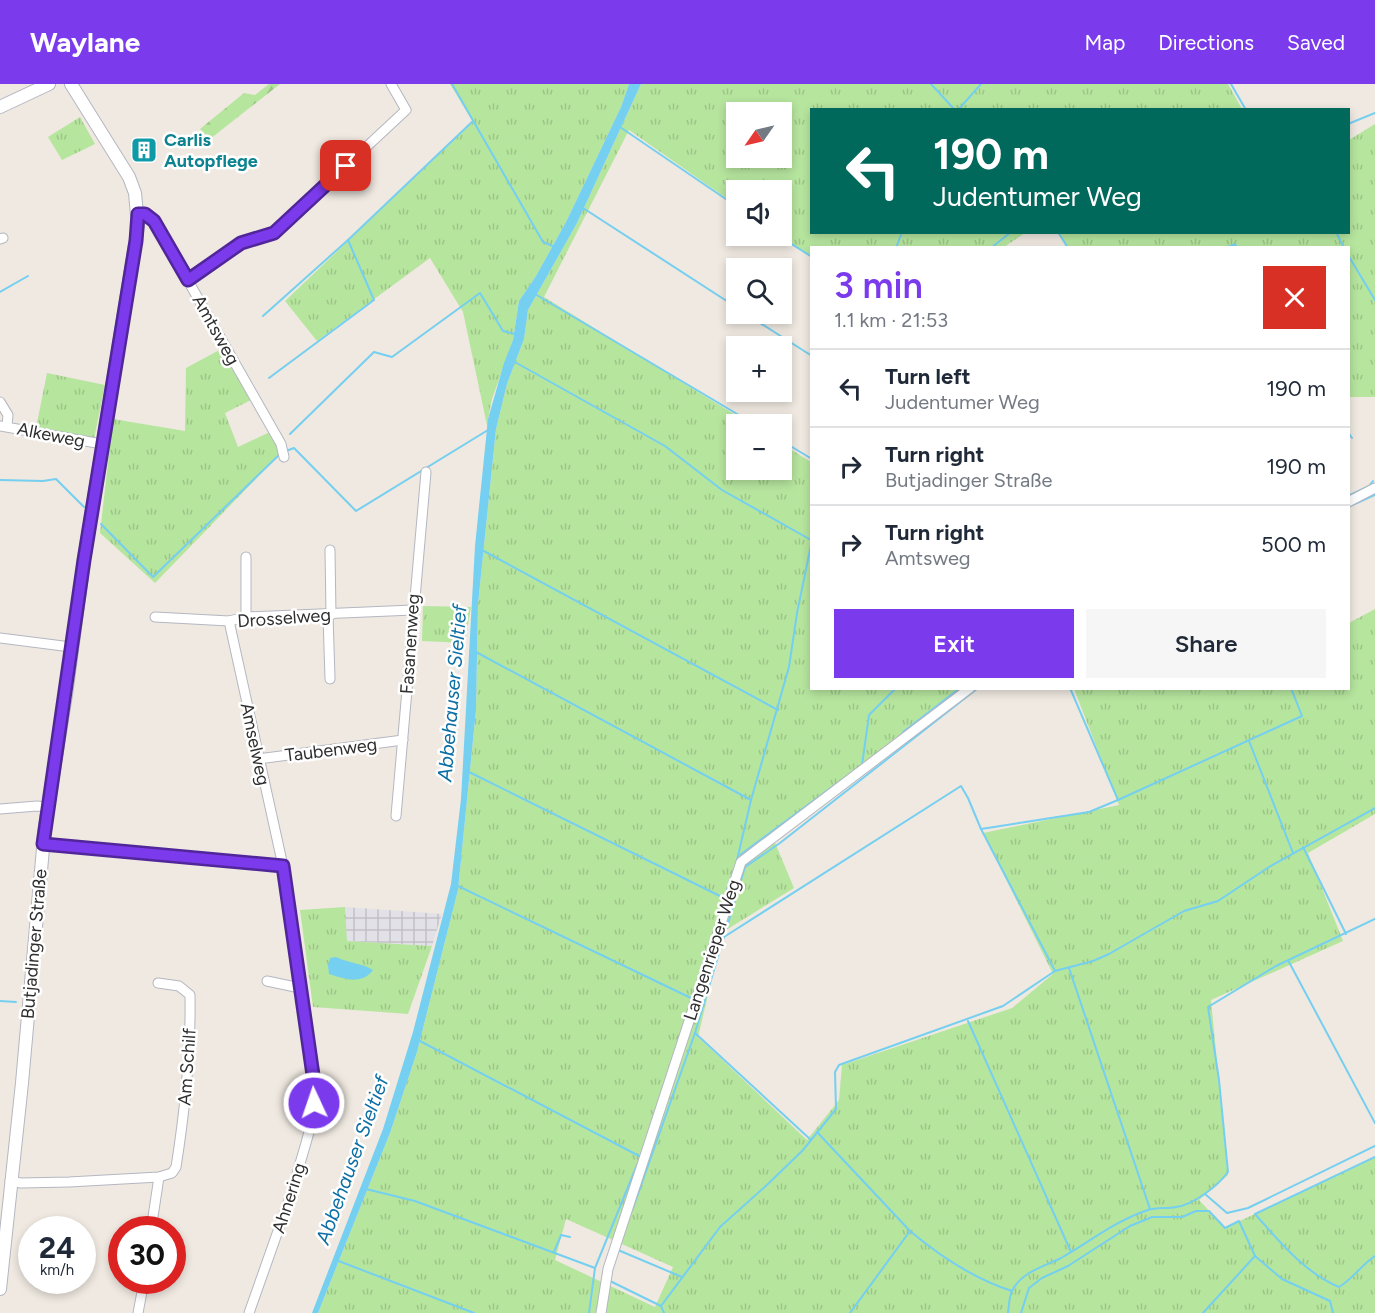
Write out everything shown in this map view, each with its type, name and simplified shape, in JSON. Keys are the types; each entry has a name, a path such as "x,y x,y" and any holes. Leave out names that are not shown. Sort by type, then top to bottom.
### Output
{"main road":[{"path":"0,107 49,84"},
{"name":"Butjadinger Straße","path":"0,1289 22,1083 47,807 102,444 136,241 138,214 135,193 122,162 95,125 71,84"}],"street":[{"path":"188,280 241,243 274,233 406,110 391,84"},
{"name":"Amtsweg","path":"138,214 145,214 154,221 281,444 284,457"},
{"path":"0,402 8,415 3,426"},
{"name":"Alkeweg","path":"3,426 102,444"},
{"name":"Fasanenweg","path":"396,816 412,610 426,472"},
{"path":"1350,501 1375,488"},
{"path":"330,550 330,679"},
{"path":"246,557 246,617"},
{"name":"Drosselweg","path":"156,617 229,621 246,617 412,610"},
{"name":"Amselweg","path":"229,621 283,866"},
{"path":"0,638 71,646"},
{"name":"Langenrieper Weg","path":"600,1313 608,1269 741,862 967,690"},
{"name":"Taubenweg","path":"258,759 403,740"},
{"path":"0,810 47,807"},
{"path":"43,844 283,866"},
{"name":"Ahnering","path":"249,1313 291,1194 313,1117 315,1089 283,866"},
{"path":"267,981 300,988"},
{"name":"Am Schilf","path":"158,984 179,986 190,995 191,1024 184,1110 176,1167 172,1173 159,1177"},
{"path":"10,1181 50,1182 159,1177 154,1216"},
{"path":"138,1313 142,1294"}],"shaded area":[{"path":"345,907 442,914 432,946 346,941"}],"green space":[{"path":"269,84 280,84 210,139 200,129 244,93 255,95"},
{"path":"450,84 629,84 621,107 566,222 536,276 519,301 513,340 492,399 488,430 463,312 430,258 317,341 285,301 473,122"},
{"path":"641,84 1228,84 1241,108 810,108 810,234 1024,234 1006,246 810,246 810,256 792,244 792,180 726,180 726,198 629,130 544,297 734,414 726,414 726,480 792,480 792,450 810,461 810,690 963,690 773,838 794,888 723,932 698,1037 807,1140 839,1100 842,1065 1012,1008 1053,974 983,833 1119,805 1074,690 1350,690 1350,622 1375,609 1375,814 1308,853 1343,941 1211,1000 1228,1175 1199,1200 1225,1228 1375,1157 1375,1313 318,1313 390,1133 417,1052 458,890 476,710 478,604 496,429 507,384 524,339 528,310 577,223","holes":["566,1219 673,1267 655,1307 555,1260"]},
{"path":"80,117 95,144 62,160 48,137"},
{"path":"1375,124 1375,397 1350,397 1350,246 1067,246 1059,234 1350,234 1350,139"},
{"path":"225,347 255,398 225,413 238,447 270,432 280,454 155,583 100,533 113,419 185,431 186,368"},
{"path":"47,373 105,385 94,439 36,428"},
{"path":"423,606 471,607 465,643 422,641"},
{"path":"345,907 347,941 432,946 408,1014 313,1007 300,910"}],"water":[{"path":"629,84 641,84 577,223 528,310 524,339 507,384 496,429 478,604 476,710 458,890 417,1052 390,1133 318,1313 312,1313 383,1129 413,1032 451,884 461,799 475,546 488,419 513,340 519,301 536,276 566,222 621,107"},
{"path":"336,957 373,970 364,978 358,979 347,979 329,974 330,958"}],"waterway":[{"path":"452,84 543,242 555,247"},
{"path":"931,84 953,108"},
{"path":"960,108 981,84"},
{"path":"1231,84 1245,108"},
{"path":"1350,123 1375,113"},
{"path":"263,316 348,240 473,121"},
{"path":"620,127 726,199"},
{"path":"583,208 726,301"},
{"path":"897,246 901,234"},
{"path":"994,246 1008,234"},
{"path":"1059,234 1067,246"},
{"path":"1337,234 1343,246"},
{"path":"269,378 374,300 348,240"},
{"path":"792,244 810,256"},
{"path":"1230,246 1235,244 1236,246"},
{"path":"1350,258 1375,300"},
{"path":"0,292 28,276"},
{"path":"290,434 374,352 392,357 480,293 503,331 518,335"},
{"path":"535,294 737,414"},
{"path":"762,324 810,355"},
{"path":"513,361 665,446 722,490 810,539"},
{"path":"286,451 294,448 356,511 488,430"},
{"path":"792,447 810,458"},
{"path":"101,524 153,577 280,454"},
{"path":"0,480 56,479 84,507"},
{"path":"1350,495 1369,486 1373,481"},
{"path":"1350,506 1375,495"},
{"path":"482,550 778,710"},
{"path":"737,860 751,800 789,667 810,550"},
{"name":"Abbehauser Sieltief","path":"476,652 751,800"},
{"path":"860,766 869,715 894,690"},
{"path":"903,732 957,690"},
{"path":"633,1208 695,1033 745,867 780,843 975,690"},
{"path":"1071,690 1118,800"},
{"path":"981,829 1089,812 1118,800 1302,716 1292,690"},
{"path":"1249,741 1293,853"},
{"path":"469,772 724,898"},
{"path":"740,855 851,773"},
{"path":"724,937 961,786 1055,971"},
{"path":"661,1306 720,1227 803,1150 836,1109 835,1072 839,1065 1003,1006 1055,971 1093,961 1184,911 1218,901 1269,867 1375,808"},
{"path":"1303,847 1346,934"},
{"path":"719,914 730,880"},
{"path":"458,886 693,999"},
{"path":"1008,1313 1012,1291 1027,1274 1061,1258 1112,1226 1134,1216 1149,1210 1190,1203 1212,1189 1224,1177 1228,1172 1219,1080 1208,1007 1276,966 1375,919"},
{"path":"1289,962 1375,1123"},
{"path":"1069,968 1150,1209"},
{"path":"0,1001 16,1002"},
{"path":"968,1021 1071,1252"},
{"path":"695,1033 811,1140"},
{"path":"418,1040 641,1157"},
{"path":"817,1132 910,1231 958,1266 1012,1291"},
{"path":"1205,1194 1227,1213 1248,1208 1375,1146"},
{"path":"1375,1157 1255,1214 1304,1265 1339,1287 1375,1256"},
{"path":"595,1268 637,1165"},
{"path":"366,1189 415,1201 595,1268 589,1313"},
{"path":"1021,1313 1029,1288 1130,1226 1152,1217 1182,1217 1196,1211 1209,1211 1225,1228 1239,1221 1255,1256 1282,1279 1330,1301 1333,1313"},
{"path":"850,1313 910,1231"},
{"path":"554,1252 561,1235 570,1237"},
{"path":"618,1250 682,1277"},
{"path":"1203,1313 1255,1256"},
{"path":"336,1260 474,1313"},
{"path":"610,1281 661,1306 664,1313"}],"place":[{"name":"Carlis Autopflege","path":"144,150"}],"route":[{"path":"314,1103 315,1089 283,866 43,844 84,560 136,241 138,214 145,214 154,221 188,280 241,243 274,233 346,166"}]}
